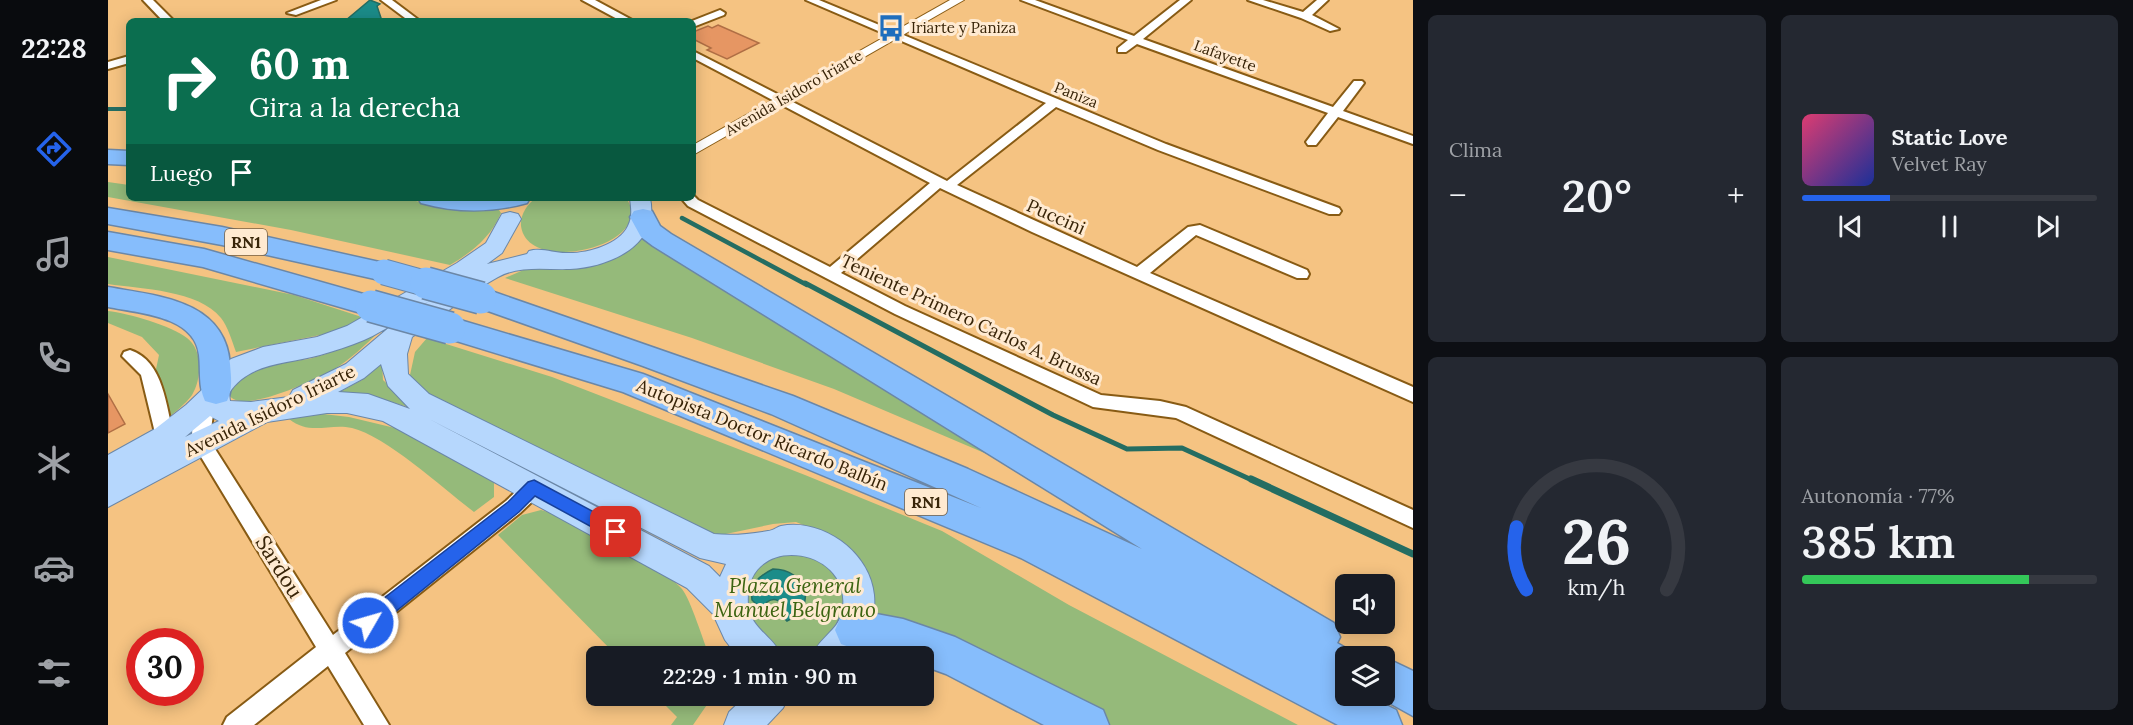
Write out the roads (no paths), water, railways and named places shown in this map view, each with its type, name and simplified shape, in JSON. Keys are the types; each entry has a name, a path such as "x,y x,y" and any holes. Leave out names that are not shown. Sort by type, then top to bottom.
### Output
{"highway":[{"path":"108,157 126,159"},
{"path":"452,201 514,208"},
{"path":"644,206 650,231 662,240 1335,647"},
{"name":"Autopista Doctor Ricardo Balbín","path":"108,216 222,236 384,272 481,298 640,352 822,421 1028,512 1335,664"},
{"name":"Autopista Doctor Ricardo Balbín","path":"108,241 204,258 632,383 1034,546 1381,725"},
{"path":"108,297 174,312 196,322 209,337 211,398"},
{"path":"841,644 903,639 955,657 1088,725"},
{"path":"1395,684 1413,695"},
{"path":"1395,693 1413,702"}],"main road":[{"name":"Avenida Isidoro Iriarte","path":"108,470 156,450 201,442 322,389 355,371 401,332 491,271 521,262 572,261 592,258 611,251 627,241 638,230 644,206"},
{"path":"514,208 510,233 518,245 532,255 552,260"},
{"name":"Avenida Isidoro Iriarte","path":"108,494 211,398 231,372 251,361 340,340 377,322 483,257 501,240 514,208"},
{"path":"401,332 392,365 396,378 405,391 420,402 711,548 730,550 764,545 783,539 802,539 822,544 838,555 851,571 859,590 860,610 841,644"},
{"path":"211,398 218,407 229,413 336,401 379,408 534,487 698,577 724,603 737,628 751,646"},
{"path":"737,628 731,609 732,589 738,571 749,556 764,545"},
{"path":"742,725 761,706"}],"street":[{"path":"148,0 166,18"},
{"path":"292,13 331,0"},
{"path":"386,0 411,18"},
{"path":"587,0 623,18"},
{"name":"Paniza","path":"811,0 1162,147 1334,211"},
{"name":"Avenida Isidoro Iriarte","path":"696,149 958,0"},
{"name":"Lafayette","path":"1026,0 1413,140"},
{"path":"1122,50 1186,0"},
{"path":"1253,0 1305,16 1334,29"},
{"path":"1305,16 1323,0"},
{"path":"696,23 720,13"},
{"name":"Puccini","path":"696,56 943,184 1037,229 1413,395"},
{"path":"108,66 126,60"},
{"path":"1312,142 1358,83"},
{"path":"830,275 943,184 1053,103"},
{"name":"Teniente Primero Carlos A. Brussa","path":"691,201 830,275 1099,402 1114,405 1160,406 1180,412 1413,519"},
{"path":"1140,273 1193,230 1200,230 1302,274"},
{"path":"130,356 143,364 149,374 156,450"},
{"path":"201,442 201,424 211,398"},
{"name":"Sardou","path":"201,442 377,725"},
{"path":"235,725 513,507 534,487"}],"water":[{"path":"370,0 380,4 377,6 381,18 349,18"},
{"path":"773,569 794,575 804,589 803,607 787,621 782,616 784,605 778,601 774,599 767,602 763,611 752,600 752,589 756,581"}],"waterway":[{"path":"108,109 126,109"},
{"path":"682,218 807,285"},
{"path":"805,283 1053,415 1127,449 1182,448 1254,481"},
{"path":"1251,479 1413,554"}],"place":[{"name":"Iriarte y Paniza","path":"891,28"}],"park label":[{"name":"Plaza General Manuel Belgrano","path":"795,598"}]}
